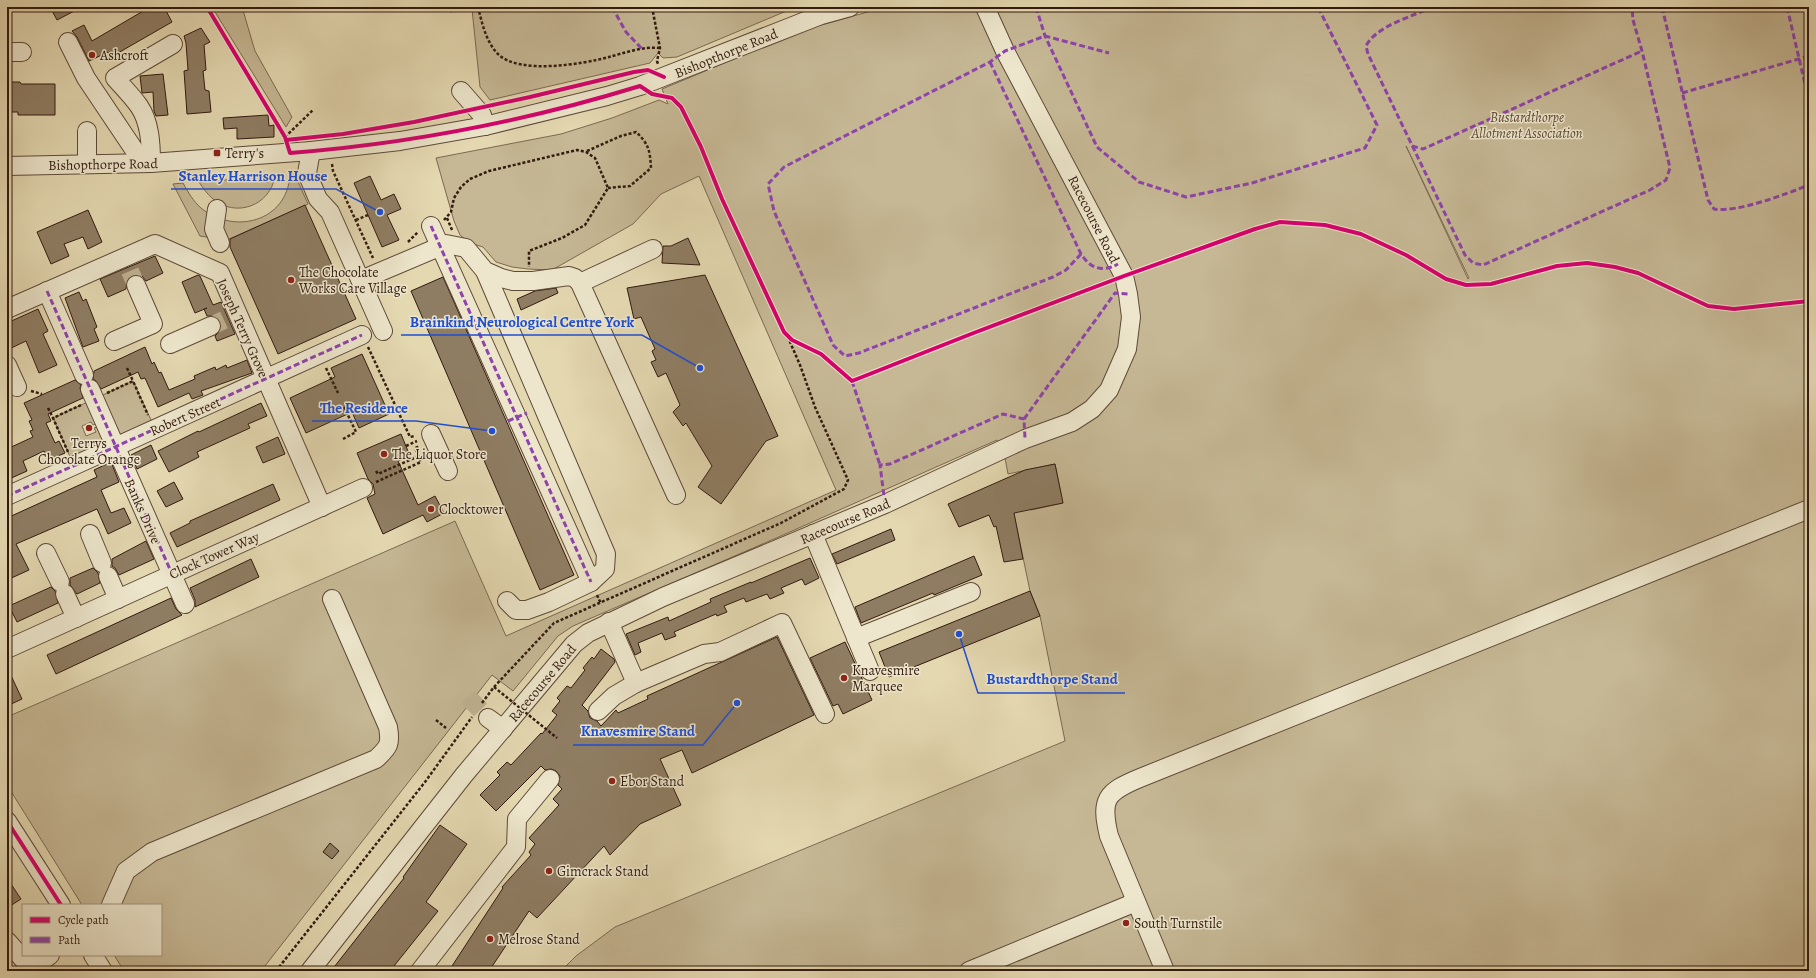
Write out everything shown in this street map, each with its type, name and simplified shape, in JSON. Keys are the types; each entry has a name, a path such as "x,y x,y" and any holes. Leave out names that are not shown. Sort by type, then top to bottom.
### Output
{"street":[{"name":"Bishopthorpe Road","path":"7,166 147,163 311,152 400,141 485,126 607,96 664,77 821,15 850,7"},
{"name":"Racecourse Road","path":"310,971 390,868 503,729 574,644 588,633 609,622 885,504 1026,439 1072,422 1092,408 1109,390 1127,349 1131,317 1124,276 1005,51 985,7"},
{"path":"68,42 86,78 147,163"},
{"path":"147,163 150,138 142,113 139,106 115,78 173,44"},
{"path":"461,91 482,115 485,126"},
{"path":"87,131 87,164"},
{"path":"311,152 329,194 330,212 383,331"},
{"path":"217,209 214,229 220,243"},
{"path":"431,226 594,588"},
{"name":"Joseph Terry Grove","path":"7,309 47,291 130,271 155,244 220,273 224,320 266,379 322,506"},
{"path":"361,280 446,244 466,248 485,271 606,554 605,569 594,588 527,610 516,610 506,601"},
{"path":"580,283 652,249"},
{"path":"114,341 153,324 130,271"},
{"path":"485,271 513,281 529,281 569,276 575,278 580,283 676,495"},
{"name":"Banks Drive","path":"47,291 185,604"},
{"path":"170,344 224,320"},
{"name":"Robert Street","path":"7,496 362,335"},
{"path":"7,365 17,388"},
{"path":"424,437 448,471"},
{"name":"Clock Tower Way","path":"8,647 76,618 363,488"},
{"path":"1165,971 1109,836 1105,819 1106,803 1113,791 1123,785 1809,509"},
{"path":"90,534 118,599"},
{"path":"813,534 870,671"},
{"path":"46,553 76,618"},
{"path":"856,638 971,592"},
{"path":"111,904 126,871 152,852 376,759 387,749 390,740 388,727 332,599"},
{"path":"609,622 636,683"},
{"path":"598,710 614,696 636,683 704,654 720,652 782,623 825,714"},
{"path":"482,711 503,729"},
{"path":"420,971 516,847 517,819 550,779"},
{"path":"7,821 60,904"},
{"path":"970,971 1136,902"},
{"path":"7,941 29,970 49,956"},
{"path":"93,956 103,971"}],"path":[{"path":"478,7 490,44 499,55 510,63 531,66 560,65 599,60 631,52 660,48"},
{"path":"652,7 660,48 656,61 664,77"},
{"path":"285,137 313,110"},
{"path":"281,130 286,140 293,139"},
{"path":"586,152 621,136 636,132 645,140 650,153 651,168 630,186 608,188"},
{"path":"331,149 333,171 355,220 374,260 380,258"},
{"path":"404,247 415,233 441,222 451,212 454,198 461,187 470,179 489,171 512,167 538,158 577,150 586,152 595,158 608,188"},
{"path":"529,281 529,251 562,238 585,225 608,188"},
{"path":"355,220 368,215"},
{"path":"785,334 799,343"},
{"path":"276,971 482,711 494,687 554,623 601,604 781,523 844,489 848,480 815,407 800,365 785,334"},
{"path":"320,355 338,393"},
{"path":"127,368 133,381"},
{"path":"343,439 356,432 344,407"},
{"path":"48,408 53,418"},
{"path":"406,446 424,437"},
{"path":"376,471 378,474 419,456"},
{"path":"363,488 421,462"},
{"path":"594,588 601,604"},
{"path":"494,687 557,738"},
{"path":"436,720 446,728"}],"green space":[{"path":"212,7 242,7 255,51 292,117 286,127"},
{"path":"449,7 800,7 784,12 677,57 663,58 658,53 650,63 490,100 480,87 472,9 450,12"},
{"name":"Bustardthorpe Allotment Association","path":"885,7 1809,7 1809,971 561,971 576,956 615,927 1065,741 1040,616 1030,591 1011,500 1028,497 1031,510 1063,503 1055,464 1008,474 1005,458 997,440 573,626 558,636 513,691 492,675 261,971 124,971 115,956 162,956 162,904 81,904 7,785 7,717 455,521 506,636 836,490 699,176 661,194 633,224 552,270 512,267 496,262 483,247 470,243 460,235 454,221 436,158 561,134 612,118 659,100 668,104 662,89 804,30","holes":["1406,146 1469,278 1468,279"]},
{"path":"290,175 295,175 308,204 227,240 200,236 173,184 183,183 198,205 214,216 228,221 243,222 257,219 269,213 279,204 287,191"},
{"path":"275,176 272,186 266,195 251,206 241,208 232,208 222,205 205,191 199,182"},
{"path":"133,381 152,422 71,459 53,418","holes":["103,421 105,424 94,428 96,432 86,436 82,426 91,422 93,425"]}],"building":[{"path":"50,7 82,7 57,20"},
{"path":"150,7 164,7 172,22 111,57 108,52 89,61 77,37 72,31 84,25 92,41"},
{"path":"201,28 210,42 204,45 206,70 203,71 205,90 209,91 211,112 187,114 184,71 188,70 184,36"},
{"path":"163,74 168,115 156,116 154,111 153,92 142,93 140,76"},
{"path":"7,82 20,82 21,84 55,84 55,115 18,115 18,112 7,112"},
{"path":"268,115 269,126 274,125 274,137 237,139 237,128 224,129 223,118"},
{"path":"370,176 381,200 394,194 401,209 387,215 399,240 382,247 354,183"},
{"name":"The Chocolate Works Care Village","path":"305,205 356,319 278,354 230,247 230,239"},
{"path":"88,210 102,242 88,249 83,237 64,244 69,256 51,264 37,232"},
{"path":"688,238 700,265 662,263 663,246 671,246"},
{"path":"155,256 163,273 146,281 142,276 132,275 127,279 126,289 108,297 100,279"},
{"path":"198,275 200,276 213,305 221,302 235,334 217,341 215,336 221,328 220,321 213,316 207,316 204,309 195,313 182,282"},
{"path":"705,275 778,436 766,441 721,504 698,487 712,466 686,423 683,426 673,412 680,405 666,373 658,377 651,362 656,360 652,351 655,349 641,317 634,319 627,288"},
{"path":"443,277 574,575 540,590 411,291"},
{"path":"556,288 558,293 521,310 517,299 535,291"},
{"path":"79,292 83,301 86,299 97,327 94,329 99,341 83,347 65,298"},
{"path":"38,309 48,331 43,334 57,365 39,373 26,341 7,350 7,323"},
{"path":"145,347 152,364 154,362 159,373 161,372 169,390 195,379 194,376 215,367 216,370 226,365 227,368 247,360 252,373 201,391 203,395 192,399 189,393 158,407 145,378 141,379 138,372 101,389 93,379 94,371"},
{"path":"362,354 389,414 359,428 352,412 306,433 290,398 335,377 331,368"},
{"path":"75,380 81,385 80,388 83,398 48,414 51,421 46,423 55,443 59,441 65,453 48,460 44,451 23,461 27,471 7,480 7,449 33,437 30,431 33,430 29,421 32,420 24,403"},
{"path":"261,403 267,416 248,424 250,428 197,452 199,457 169,472 158,451 198,431 199,432"},
{"path":"401,434 410,456 398,461 418,505 435,496 444,513 427,522 423,515 383,534 367,498 375,494 373,484 368,479 357,453"},
{"path":"278,437 285,454 263,463 256,447"},
{"path":"151,445 157,459 137,469 131,455"},
{"path":"111,462 119,482 101,490 111,513 124,508 131,523 108,534 97,509 16,544 29,570 7,580 7,518 97,477 94,470"},
{"path":"1055,464 1063,503 1014,513 1023,559 1004,562 996,526 994,527 989,515 959,527 948,504 1025,470"},
{"path":"174,482 183,499 166,507 157,491"},
{"path":"273,484 280,500 177,547 170,533 190,523 190,521"},
{"path":"891,529 895,540 837,564 832,554"},
{"path":"146,541 154,559 119,575 112,566 112,559"},
{"path":"974,556 982,575 934,595 933,593 861,623 855,607"},
{"path":"810,558 819,578 805,585 802,579 781,588 784,593 770,599 767,594 746,602 744,598 724,606 727,612 717,616 716,614 674,632 676,636 665,640 662,633 638,643 641,652 635,655 626,634 668,617 669,621 711,602 710,599"},
{"path":"251,559 259,577 195,607 195,600 190,588"},
{"path":"93,568 98,573 100,583 77,594 70,585 70,578"},
{"path":"51,587 55,591 58,603 17,622 9,606"},
{"path":"1030,591 1040,616 889,677 879,652"},
{"path":"171,598 176,609 182,615 56,674 47,655"},
{"path":"777,637 814,715 692,773 682,750 660,759 681,805 640,824 610,855 604,846 537,918 529,911 489,971 460,971 452,966 503,888 502,887 531,855 529,852 535,844 529,838 559,805 553,799 562,789 558,785 560,776 556,771 551,769 545,770 541,766 496,811 480,795 500,775 497,772 507,762 511,765 541,733 542,734 557,715 552,711 560,701 557,698 567,686 571,688 585,670 583,668 592,657 594,659 601,649 614,659 615,662 582,705 588,711 590,718 597,721 601,726 616,710 618,713 648,699 647,696"},
{"name":"Knavesmire Marquee","path":"845,642 872,700 843,714 838,704 833,706 810,658"},
{"path":"7,667 22,699 7,706"},
{"path":"440,825 467,844 426,902 438,911 390,971 331,971 404,878 403,877"},
{"path":"330,843 339,851 332,859 323,852"},
{"path":"7,878 21,899 7,908"}],"tunnel":[{"path":"130,271 136,285"},
{"path":"211,326 224,320"},
{"path":"468,697 488,718"}],"marked path":[{"path":"612,7 626,32 643,50"},
{"path":"1036,7 1045,36 1097,147 1139,182 1186,197 1252,183 1365,148 1377,125 1318,7"},
{"path":"1433,7 1386,27 1371,39 1366,46 1368,54 1465,255 1473,263 1483,265 1650,190 1666,180 1670,168 1642,51 1633,20 1632,7"},
{"path":"1662,7 1708,200 1714,209 1748,206 1775,198 1809,185"},
{"path":"1787,7 1809,101"},
{"path":"1081,254 1066,270 1053,277 859,353 845,356 833,345 774,211 768,184 784,167 990,62 1005,51 1045,36 1109,53"},
{"path":"1412,146 1423,149 1642,51"},
{"path":"1682,93 1809,56"},
{"path":"990,62 1081,254 1088,263 1097,268 1107,268 1118,264"},
{"path":"431,226 591,582"},
{"path":"47,291 172,574"},
{"path":"1024,419 1115,293 1128,294"},
{"path":"7,496 362,335"},
{"path":"852,381 880,465"},
{"path":"508,421 527,413"},
{"path":"885,504 880,465 890,464 1003,414 1024,419 1025,439"}],"cycle path":[{"path":"207,7 285,137 290,153 378,144 466,129 554,110 640,86 652,94 672,98 681,107 701,147 722,199 784,332 792,340 821,354 852,381 1124,276 1255,229 1280,222 1325,225 1361,234 1406,255 1446,279 1466,285 1491,284 1557,266 1587,263 1615,267 1638,273 1708,306 1734,309 1809,301"},
{"path":"286,140 343,134 414,122 530,97 634,72 648,70 664,77"},
{"path":"7,821 60,904"}],"place":[{"name":"Ashcroft","path":"92,55"},
{"name":"Terry's","path":"217,153"},
{"name":"Stanley Harrison House","path":"380,212"},
{"name":"The Chocolate Works Care Village","path":"291,280"},
{"name":"Brainkind Neurological Centre York","path":"700,368"},
{"name":"Terrys Chocolate Orange","path":"89,428"},
{"name":"The Residence","path":"492,431"},
{"name":"The Liquor Store","path":"384,454"},
{"name":"Clocktower","path":"431,509"},
{"name":"Bustardthorpe Stand","path":"959,634"},
{"name":"Knavesmire Marquee","path":"844,678"},
{"name":"Knavesmire Stand","path":"737,703"},
{"name":"Ebor Stand","path":"612,781"},
{"name":"Gimcrack Stand","path":"549,871"},
{"name":"South Turnstile","path":"1126,923"},
{"name":"Melrose Stand","path":"490,939"}]}
